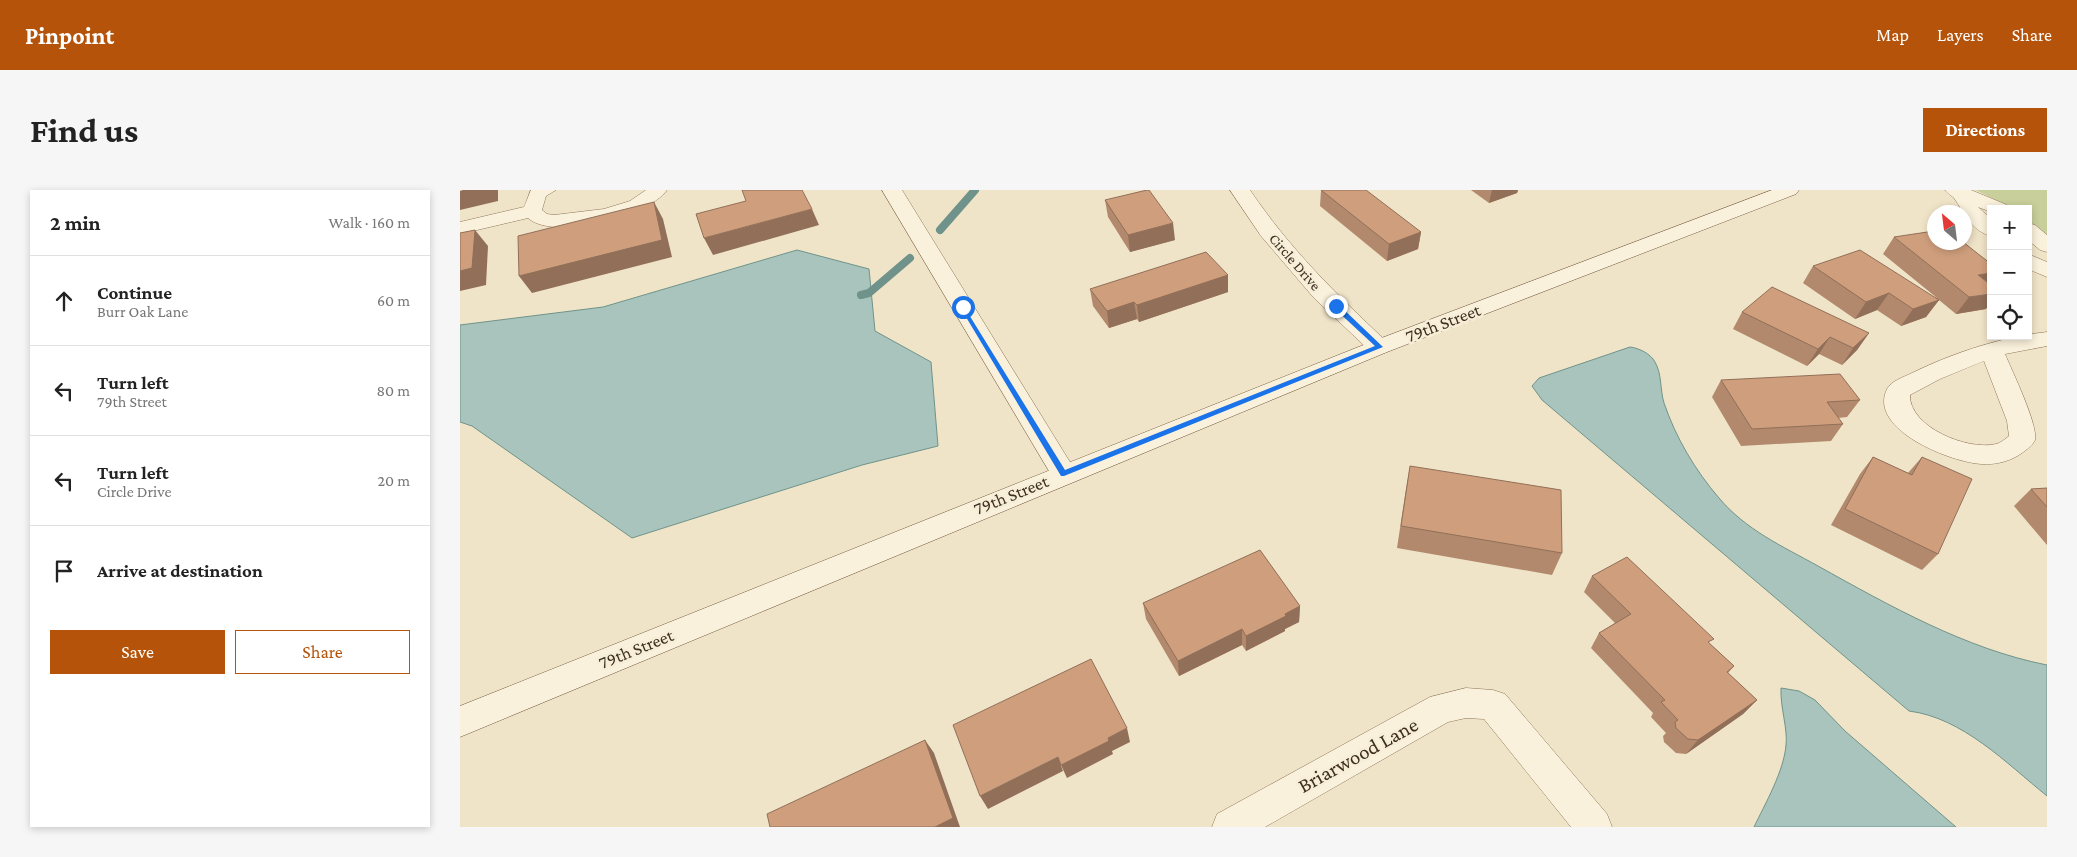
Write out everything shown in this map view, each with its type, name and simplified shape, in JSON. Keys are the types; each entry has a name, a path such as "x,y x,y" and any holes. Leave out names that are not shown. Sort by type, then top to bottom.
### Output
{"street":[{"path":"532,211 538,194 546,190"},
{"path":"532,211 542,220 582,218 633,208 654,196 658,190"},
{"path":"892,190 1064,474"},
{"name":"Circle Drive","path":"1240,190 1268,232 1322,293 1379,347"},
{"name":"79th Street","path":"460,722 1379,347 1789,190"},
{"path":"1957,191 1990,205"},
{"path":"1957,191 1973,214 1987,226"},
{"path":"460,228 532,211"},
{"path":"2032,233 2047,246"},
{"path":"2032,262 2047,271"},
{"path":"1992,351 2020,421 2022,439 2009,450 1993,454 1966,452 1939,444 1919,431 1898,412 1894,400 1898,391 1945,368 1992,351 2012,344 2047,339"},
{"name":"Briarwood Lane","path":"1230,827 1442,708 1466,703 1493,705 1594,827"}],"green space":[{"path":"1976,190 2047,190 2047,238 2032,225 2032,205 2005,205"}],"water":[{"path":"797,250 869,269 875,331 931,362 938,446 862,465 632,538 472,426 460,422 460,325 603,307"},
{"path":"1630,347 1644,352 1653,359 1659,372 1664,403 1680,441 1710,487 1741,519 1778,544 1901,611 1987,648 2047,665 2047,796 2000,756 1966,732 1929,715 1909,711 1542,400 1532,386 1539,378"},
{"path":"1781,688 1799,691 1815,700 1845,731 1956,827 1754,827 1773,787 1785,755 1786,739"}],"building":[{"path":"742,190 802,190 812,209 704,238 696,214 746,201"},
{"path":"1149,190 1173,223 1128,235 1105,200"},
{"path":"1321,190 1366,190 1421,232 1389,244"},
{"path":"654,202 662,240 519,276 518,236"},
{"path":"475,230 472,268 460,271 460,233"},
{"path":"1927,232 1927,250 1972,249 1987,261 1987,274 1978,275 1987,282 1987,295 1969,297 1894,237"},
{"path":"1860,250 1939,300 1913,309 1889,293 1866,302 1813,266"},
{"path":"1206,252 1228,275 1137,305 1134,302 1107,311 1090,289"},
{"path":"1772,287 1869,333 1853,348 1830,337 1818,349 1742,312"},
{"path":"1840,374 1860,400 1827,402 1843,424 1752,429 1721,380"},
{"path":"1873,457 1912,475 1922,457 1972,479 1938,554 1845,509"},
{"path":"1410,466 1561,490 1562,553 1401,526"},
{"path":"2047,488 2047,507 2031,489"},
{"path":"1260,550 1300,606 1285,614 1286,616 1246,636 1242,629 1178,661 1143,603"},
{"path":"1627,557 1714,639 1708,642 1734,666 1727,672 1757,700 1698,740 1688,739 1676,728 1675,722 1678,720 1661,702 1665,700 1599,633 1631,614 1592,576"},
{"path":"1091,659 1127,728 1108,738 1109,741 1061,765 1058,757 980,796 953,725"},
{"path":"925,740 953,818 935,827 770,827 767,814"}],"waterway":[{"path":"940,230 975,190"},
{"path":"861,295 869,293 910,258"}],"route":[{"path":"963,307 1064,474 1379,347 1336,306"}]}
